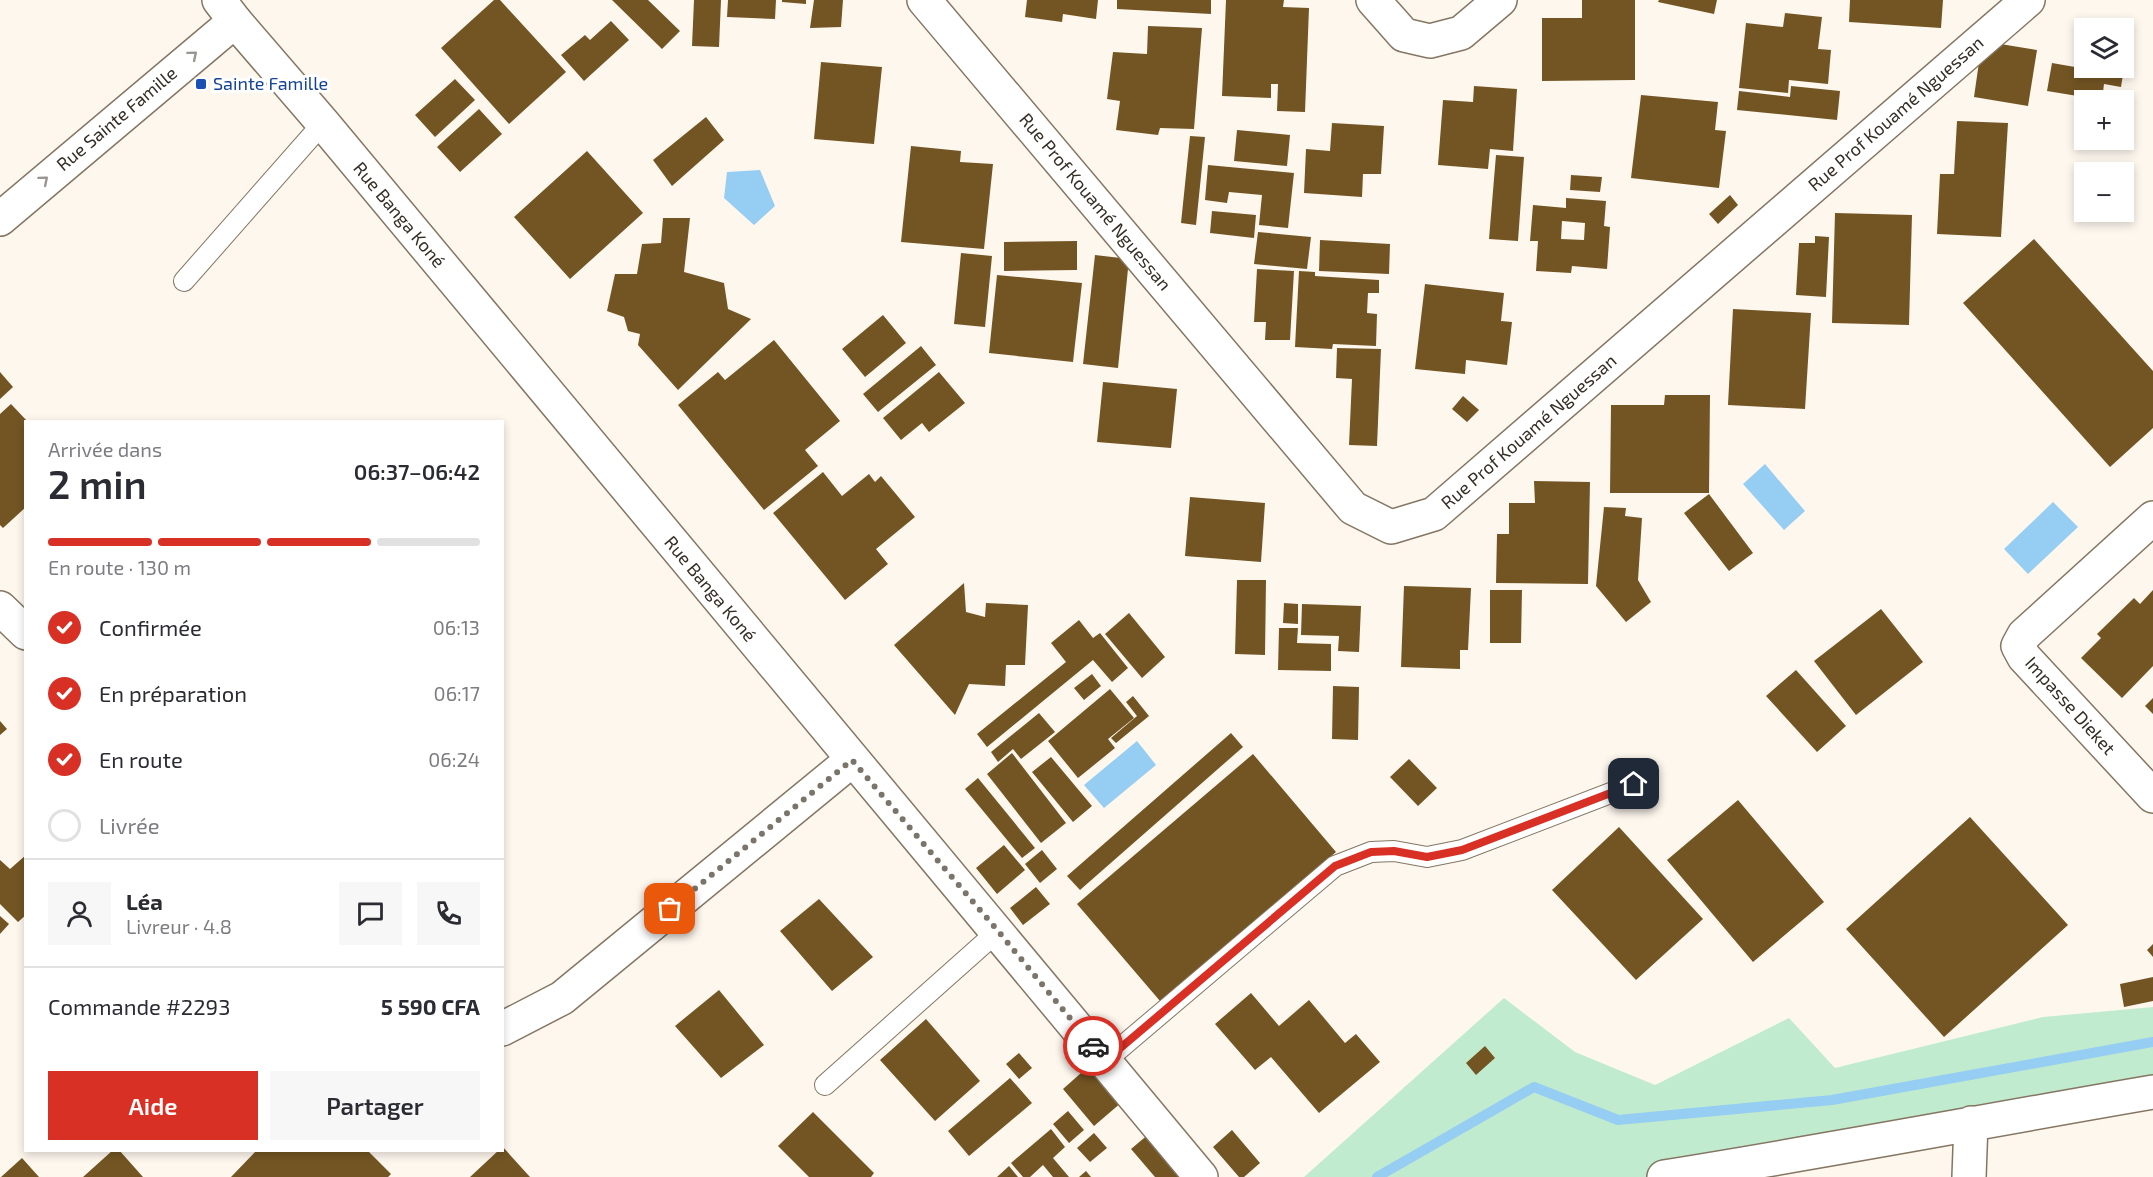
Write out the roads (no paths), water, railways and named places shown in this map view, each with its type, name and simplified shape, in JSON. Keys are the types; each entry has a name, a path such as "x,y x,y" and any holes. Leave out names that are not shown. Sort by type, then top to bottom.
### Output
{"street":[{"name":"Rue Prof Kouamé Nguessan","path":"924,0 1353,508 1391,526 1434,514 2028,0"},
{"path":"1373,0 1404,35 1430,40 1461,33 1500,0"},
{"name":"Rue Banga Koné","path":"227,10 1202,1177"},
{"name":"Rue Sainte Famille","path":"0,219 227,10"},
{"name":"Impasse Dieket","path":"2153,518 2024,635 2018,646 2024,657 2153,796"},
{"path":"0,608 24,631"},
{"path":"504,1028 562,998 852,760"},
{"path":"1664,1177 1787,1158 2153,1092"},
{"path":"1969,1177 1971,1123"}],"lane":[{"path":"184,281 323,123"},
{"path":"1105,1061 1335,866 1371,852 1394,851 1427,857 1462,850 1634,784"},
{"path":"825,1085 998,931"}],"water":[{"path":"760,170 775,206 754,225 724,198 727,172"},
{"path":"1765,464 1805,511 1784,530 1743,484"},
{"path":"2053,502 2078,527 2028,574 2004,549"},
{"path":"1137,741 1156,765 1104,808 1084,785"}],"waterway":[{"path":"1377,1177 1534,1087 1618,1120 1832,1100 2153,1042"}],"place":[{"name":"Sainte Famille","path":"201,84"}]}
